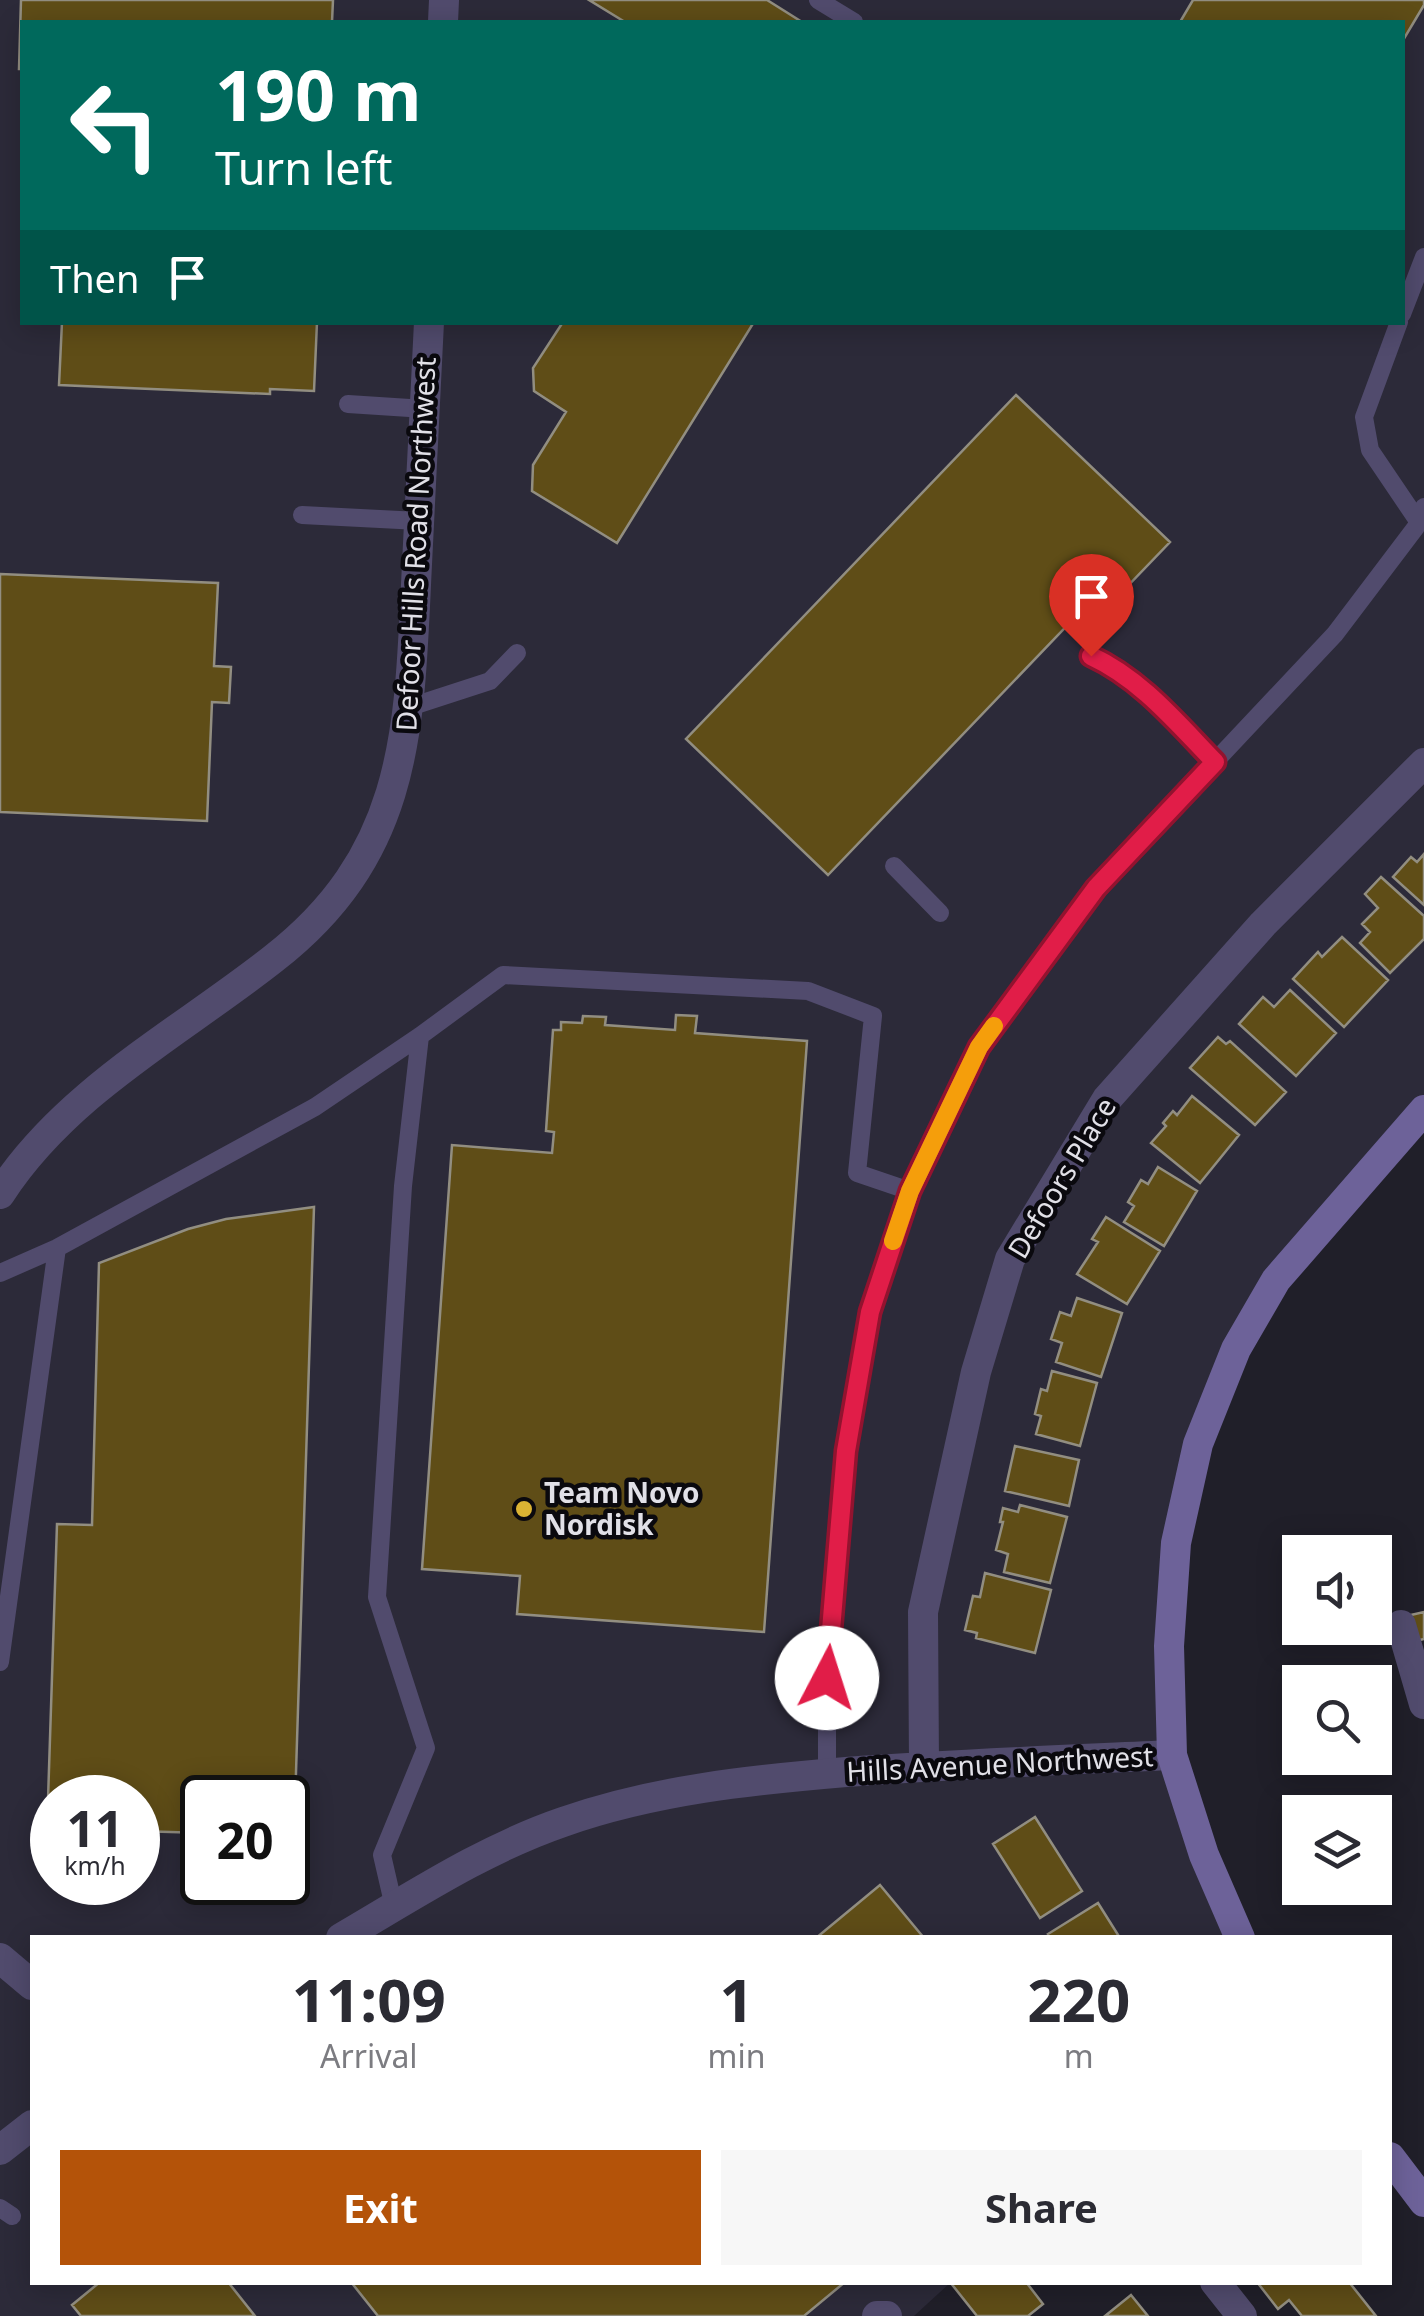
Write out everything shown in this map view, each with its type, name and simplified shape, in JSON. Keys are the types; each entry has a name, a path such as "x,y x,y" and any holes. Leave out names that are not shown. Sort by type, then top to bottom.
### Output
{"street":[{"name":"Defoor Hills Road Northwest","path":"0,1194 22,1160 66,1114 276,957 316,921 360,864 393,795 410,706 429,325"},
{"name":"Defoors Place","path":"924,1766 923,1612 976,1372 1010,1259 1107,1099 1264,924 1424,763"},
{"path":"1239,1935 1204,1855 1172,1755 1169,1646 1176,1544 1198,1444 1236,1349 1276,1280 1424,1110"},
{"path":"1402,1624 1424,1704"},
{"name":"Hills Avenue Northwest","path":"346,1935 472,1862 562,1822 642,1800 762,1779 924,1766 1172,1755"},
{"path":"0,1958 30,1983"},
{"path":"0,2150 30,2127"},
{"path":"1392,2160 1424,2202"},
{"path":"1217,2285 1242,2316"},
{"path":"877,2316 887,2316"}],"lane":[{"path":"818,0 851,20"},
{"path":"1405,306 1424,256"},
{"path":"1398,325 1364,418 1370,450 1421,514"},
{"path":"348,404 425,408"},
{"name":"Hills Avenue Northwest","path":"827,1774 827,1678 846,1451 870,1312 910,1191 979,1047 1096,888 1335,634 1421,514"},
{"path":"302,515 419,521"},
{"path":"410,706 490,680 516,653"},
{"path":"1091,656 1111,665 1150,696 1215,762"},
{"path":"894,866 940,913"},
{"path":"0,1273 57,1248 314,1107 503,974 808,991 872,1016 857,1173 910,1191"},
{"path":"394,1907 382,1855 426,1748 377,1598 404,1186 420,1036"},
{"path":"0,1662 57,1248"}],"shaded area":[{"path":"0,0 1424,0 1424,1117 1257,1286 1183,1498 1170,1735 1248,1935 30,1935 30,2285 948,2285 914,2316 0,2316"}],"building":[{"path":"21,0 333,0 332,20 20,20"},
{"path":"589,0 767,0 799,20 622,20"},
{"path":"1193,0 1424,0 1405,37 1405,20 1181,20"},
{"path":"62,325 317,325 314,391 270,389 270,394 59,385"},
{"path":"561,325 752,325 617,543 532,491 533,465 566,412 534,391 533,368"},
{"path":"1016,395 1170,542 1094,621 1082,610 828,875 686,739"},
{"path":"0,574 218,583 214,666 231,667 229,703 212,702 207,821 0,812"},
{"path":"1424,854 1424,905 1393,877 1411,857 1417,862"},
{"path":"1381,877 1424,916 1424,939 1390,973 1360,943 1370,932 1362,924 1378,908 1365,894"},
{"path":"1342,937 1388,980 1344,1027 1293,979 1318,952 1322,957"},
{"path":"1290,990 1336,1033 1296,1076 1239,1024 1263,997 1274,1007"},
{"path":"676,1015 697,1016 695,1033 807,1041 764,1632 517,1614 520,1576 422,1569 452,1145 552,1153 554,1132 546,1131 553,1030 561,1030 561,1022 582,1023 583,1016 606,1017 605,1025 675,1030"},
{"path":"1218,1037 1226,1044 1230,1041 1286,1092 1255,1125 1190,1068"},
{"path":"1192,1096 1239,1135 1200,1183 1151,1143 1173,1111 1177,1115"},
{"path":"1158,1167 1197,1191 1164,1246 1124,1222 1134,1206 1128,1202 1141,1180 1148,1184"},
{"path":"314,1207 296,1775 180,1775 180,1832 160,1832 160,1775 49,1775 57,1524 92,1525 99,1263 226,1219"},
{"path":"1106,1217 1160,1251 1127,1304 1077,1274 1098,1242 1092,1239"},
{"path":"1077,1298 1122,1313 1101,1377 1056,1362 1062,1343 1051,1339 1060,1312 1071,1316"},
{"path":"1052,1371 1097,1383 1080,1446 1036,1434 1041,1416 1035,1414 1041,1389 1047,1391"},
{"path":"1015,1446 1079,1460 1069,1506 1005,1491"},
{"path":"1020,1505 1067,1517 1050,1583 1004,1572 1008,1554 996,1550 1003,1508 1018,1512"},
{"path":"985,1573 1051,1590 1035,1653 976,1638 977,1633 965,1630 973,1596 980,1597"},
{"path":"1424,1612 1424,1639 1416,1641 1411,1615"},
{"path":"1035,1817 1082,1891 1040,1918 993,1844"},
{"path":"880,1885 922,1935 820,1935"},
{"path":"1098,1903 1118,1935 1049,1935"},
{"path":"96,2285 230,2285 255,2316 81,2316 72,2305"},
{"path":"353,2285 841,2285 804,2316 378,2316"},
{"path":"952,2285 1028,2285 1043,2304 1028,2316 977,2316"},
{"path":"1259,2285 1351,2285 1376,2316 1302,2316 1289,2300 1278,2309"},
{"path":"1131,2295 1148,2316 1105,2316"}],"slow traffic":[{"path":"893,1241 910,1191 979,1047 994,1026"}],"place":[{"name":"Team Novo Nordisk","path":"524,1509"}],"route":[{"path":"827,1678 846,1451 870,1312 910,1191 979,1047 1096,888 1215,762 1150,696 1111,665 1091,656"}]}
